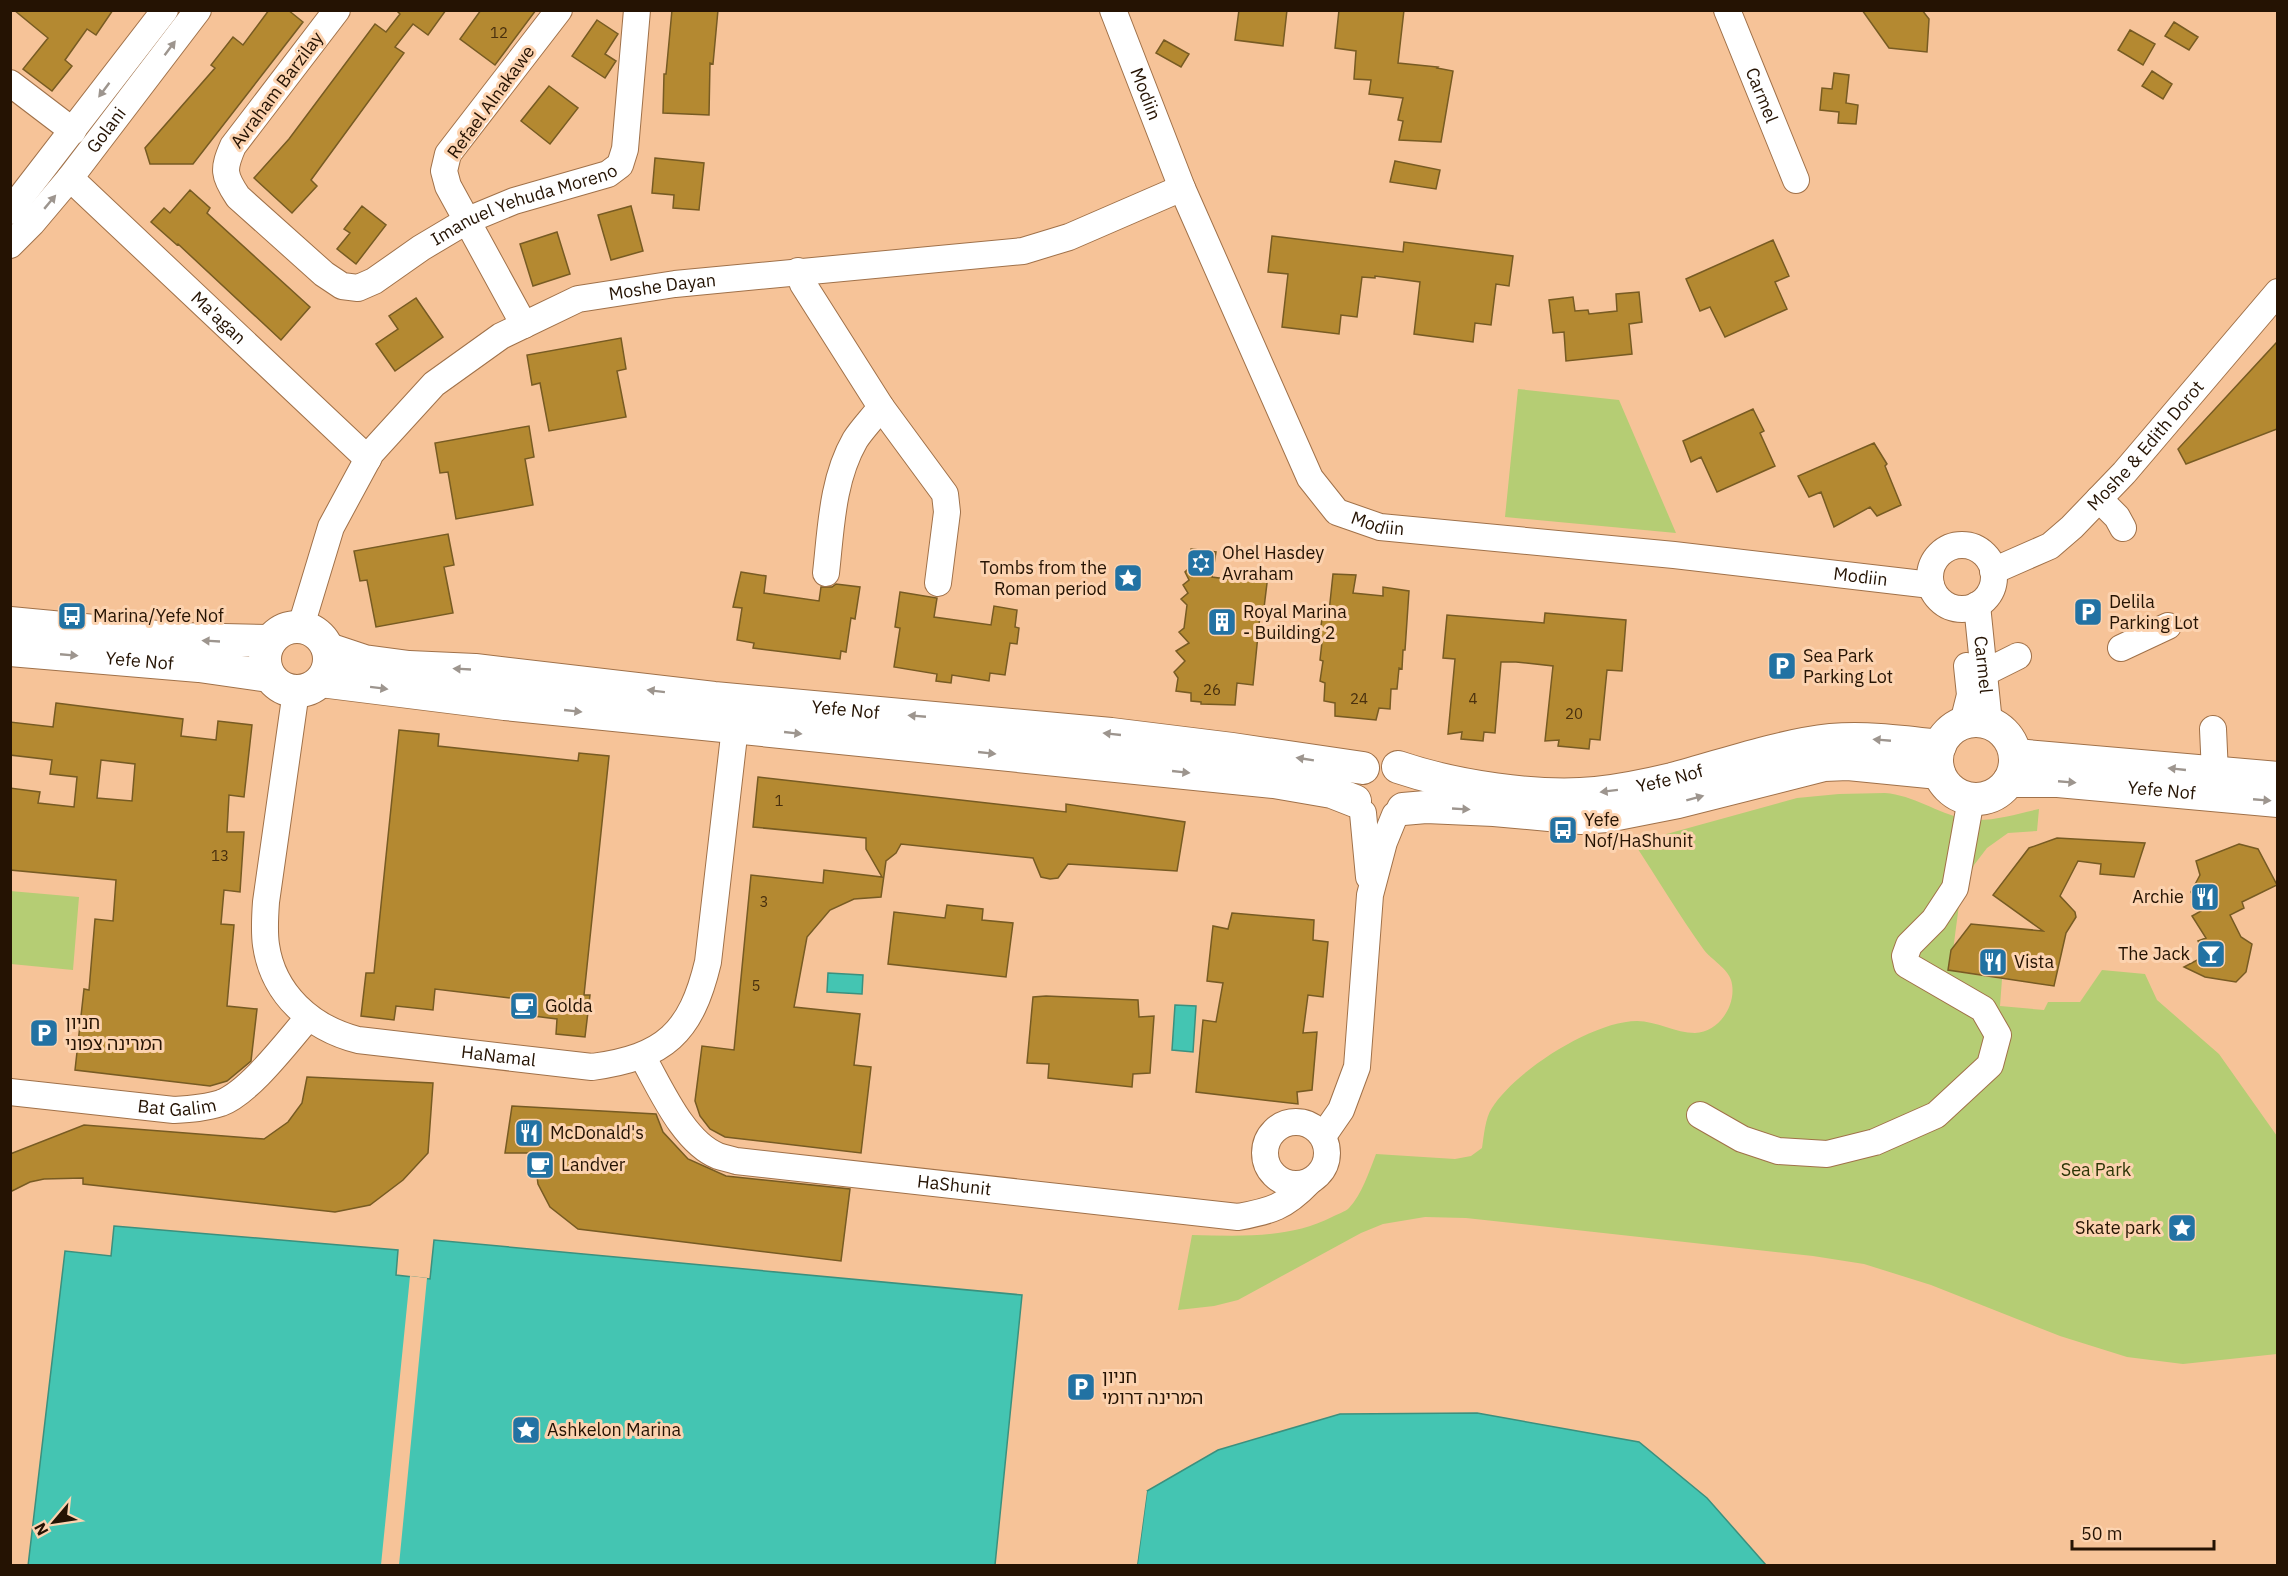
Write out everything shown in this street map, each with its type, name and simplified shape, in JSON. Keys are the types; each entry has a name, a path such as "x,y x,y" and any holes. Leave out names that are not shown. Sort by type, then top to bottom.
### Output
{"main road":[{"name":"Yefe Nof","path":"10,623 179,639 269,641 283,629 301,626 318,634 328,650 364,661 409,667 475,670 714,698 1111,734 1363,768"},
{"path":"269,641 264,658 269,676"},
{"name":"Yefe Nof","path":"10,650 199,666 269,676 281,687 309,686 506,704 1274,782 1332,792 1359,807"},
{"path":"309,686 329,666 328,650"},
{"path":"1976,723 2005,734 2012,768 2001,790 1990,797 1971,798 1954,793 1945,784 1940,760 1946,736 1953,729 1976,723"},
{"name":"Yefe Nof","path":"1398,768 1432,778 1469,785 1553,794 1594,793 1637,786 1796,745 1830,740 1858,738 1940,760"},
{"name":"Yefe Nof","path":"1399,812 1426,807 1494,810 1581,818 1607,816 1668,804 1824,765 1940,760"},
{"path":"1380,762 1390,763 1398,768 1405,774 1409,792 1399,812 1377,818 1359,807 1353,783 1363,768 1380,762"},
{"name":"Yefe Nof","path":"2012,768 2215,773 2277,778"},
{"name":"Yefe Nof","path":"2012,768 2058,781 2277,801"}],"street":[{"name":"Golani","path":"10,211 165,10"},
{"name":"Golani","path":"10,245 70,178 198,10"},
{"name":"Avraham Barzilay","path":"338,10 234,146 225,164 228,183 255,212 324,274 342,286 358,288"},
{"name":"Refael Alnakawe","path":"524,325 448,186 444,171 448,154 559,10"},
{"name":"Imanuel Yehuda Moreno","path":"358,288 374,281 421,248 468,220 514,201 608,174 620,165 625,149 637,10"},
{"name":"Modiin","path":"1113,10 1182,188 1310,478 1337,512 1380,526 1674,555 1930,585"},
{"name":"Carmel","path":"1727,10 1796,180"},
{"path":"10,83 73,131"},
{"name":"Ma'agan","path":"70,178 368,459"},
{"name":"Moshe Dayan","path":"301,626 331,527 371,453 434,384 501,336 578,299 675,284 1023,251 1069,237 1182,188"},
{"path":"798,271 803,284 881,407 945,494 947,512 938,583"},
{"name":"Moshe & Edith Dorot","path":"1993,571 2050,546 2072,527 2124,474 2277,292"},
{"path":"826,573 833,504 842,470 855,441 881,407"},
{"path":"2099,499 2117,517 2123,528"},
{"path":"1968,546 1977,549 1990,562 1993,571 1991,591 1968,607 1944,604 1930,585 1933,563 1939,554 1948,548 1968,546"},
{"name":"Carmel","path":"1968,607 1984,673 1976,723"},
{"name":"Carmel","path":"1968,607 1964,636 1970,695 1976,723"},
{"path":"2121,648 2168,626"},
{"path":"1984,673 2018,656"},
{"name":"HaNamal","path":"309,686 266,902 266,944 270,963 279,983 291,1000 308,1018 340,1035 382,1043 592,1067 619,1064 642,1056 662,1045 681,1028 693,1011 708,962 735,727"},
{"path":"714,698 726,708 735,727"},
{"path":"2213,729 2215,773"},
{"path":"1700,1115 1742,1139 1779,1151 1827,1154 1875,1142 1936,1115 1990,1065 1998,1035 1983,1009 1907,965 1905,956 1909,945 1934,920 1954,888 1971,798"},
{"path":"1359,807 1370,895"},
{"path":"1309,1182 1290,1185 1275,1176 1269,1169 1265,1158 1265,1148 1269,1137 1276,1129 1295,1121 1316,1128 1323,1136 1341,1110 1357,1067 1370,895 1384,842 1399,812"},
{"name":"Bat Galim","path":"10,1092 174,1110 201,1108 223,1102 251,1082 308,1018"},
{"name":"HaShunit","path":"642,1056 678,1119 694,1140 716,1155 736,1161 1238,1217 1265,1212 1293,1199 1309,1182 1317,1178 1327,1163 1327,1144 1323,1136"}],"green space":[{"path":"1518,389 1619,400 1676,533 1505,517"},
{"name":"Sea Park","path":"1885,793 1905,797 1955,816 1974,820 2039,809 2037,831 2008,833 1987,848 1974,865 1960,897 1951,966 1957,972 2002,979 2000,1006 2044,1010 2048,1002 2080,1002 2102,970 2145,974 2157,1000 2219,1054 2277,1136 2277,1354 2183,1364 2127,1357 2060,1336 1931,1285 1864,1264 1813,1256 1466,1218 1425,1217 1383,1224 1361,1233 1238,1300 1214,1306 1178,1310 1192,1235 1246,1236 1281,1233 1316,1224 1332,1217 1347,1209 1354,1202 1376,1154 1455,1159 1471,1156 1482,1148 1485,1127 1492,1108 1518,1079 1557,1051 1599,1029 1637,1021 1695,1033 1712,1028 1719,1022 1725,1015 1732,998 1731,980 1723,968 1704,950 1634,843 1797,798"},
{"path":"10,891 79,897 73,970 11,964"}],"water":[{"path":"828,973 863,975 862,994 827,992"},
{"path":"1175,1005 1196,1006 1193,1052 1172,1050"},
{"name":"Ashkelon Marina","path":"114,1226 398,1250 396,1275 430,1279 434,1240 1022,1295 995,1565 28,1566 65,1251 111,1256"},
{"path":"1477,1413 1639,1442 1707,1498 1766,1565 1137,1566 1147,1491 1218,1450 1340,1414"}],"pier":[{"path":"410,1276 427,1278 399,1565 381,1565"},
{"path":"1144,1490 1147,1491 1137,1565 1134,1566"}],"building":[{"path":"14,10 113,10 96,35 87,29 65,60 72,66 52,91 23,69 48,38"},
{"path":"269,10 288,10 303,22 193,164 150,164 145,148 215,68 211,65 233,37 243,45"},
{"path":"396,10 446,10 428,35 413,24 395,47 404,53 311,180 317,186 292,213 254,178 289,139 375,24 386,32 400,14"},
{"path":"481,10 536,10 495,65 460,39"},
{"path":"672,10 718,10 713,64 710,63 709,115 663,113 664,74 666,74"},
{"path":"1239,10 1287,10 1283,46 1235,40"},
{"path":"1339,10 1404,10 1398,63 1453,71 1441,142 1399,140 1403,121 1398,120 1403,98 1369,94 1371,80 1354,79 1356,51 1335,48"},
{"path":"1862,10 1922,10 1929,19 1927,52 1889,48"},
{"path":"597,20 618,34 605,54 616,61 605,78 572,56"},
{"path":"2174,22 2198,37 2189,50 2165,36"},
{"path":"2130,30 2155,44 2143,65 2118,50"},
{"path":"1164,40 1189,54 1181,67 1156,53"},
{"path":"2152,71 2172,84 2163,99 2142,86"},
{"path":"1834,73 1849,75 1846,103 1858,105 1856,124 1838,123 1839,112 1820,110 1822,88 1832,89"},
{"path":"549,86 578,108 550,144 521,121"},
{"path":"655,158 704,163 699,210 673,208 674,195 652,193"},
{"path":"1395,161 1440,170 1436,189 1390,182"},
{"path":"190,190 210,208 207,213 310,307 281,340 178,244 151,222 164,208 170,213"},
{"path":"362,206 386,225 356,264 337,249 350,233 344,229"},
{"path":"631,206 643,251 611,260 598,215"},
{"path":"557,232 570,274 533,286 520,244"},
{"path":"1272,236 1403,252 1404,242 1513,256 1509,286 1496,284 1491,325 1475,323 1473,342 1414,334 1420,282 1375,276 1375,278 1362,277 1357,317 1341,315 1339,334 1282,327 1288,274 1268,272"},
{"path":"1773,240 1789,276 1775,282 1787,309 1725,337 1710,307 1700,311 1686,279"},
{"path":"1639,292 1642,322 1629,324 1632,354 1566,361 1564,332 1553,333 1549,300 1573,297 1575,311 1588,310 1589,314 1617,311 1616,294"},
{"path":"416,298 443,337 395,371 376,344 398,329 389,316"},
{"path":"621,338 626,369 617,371 626,417 549,431 540,383 532,385 527,355"},
{"path":"2277,342 2277,429 2186,464 2178,449"},
{"path":"1753,409 1764,431 1760,433 1775,466 1717,492 1701,457 1691,462 1683,441"},
{"path":"529,426 534,457 525,459 533,505 456,519 448,472 440,473 435,443"},
{"path":"1874,443 1887,464 1885,466 1901,505 1877,516 1870,507 1834,527 1821,492 1809,497 1798,476"},
{"path":"448,534 454,565 444,567 453,613 376,627 367,580 360,581 354,551"},
{"name":"Royal Marina - Building 2","path":"1191,549 1216,552 1212,577 1241,581 1243,573 1268,575 1263,616 1260,615 1253,685 1237,683 1235,705 1201,704 1201,702 1191,701 1191,693 1176,691 1178,678 1174,672 1185,661 1176,651 1189,643 1179,632 1184,628 1187,605 1181,599 1188,593 1183,585 1189,580 1185,572 1189,568"},
{"path":"741,572 766,576 764,593 819,601 821,587 832,587 836,584 860,587 855,619 851,618 846,652 841,651 840,659 753,648 754,643 737,640 742,608 733,607"},
{"path":"1333,574 1356,575 1353,593 1383,596 1383,587 1409,591 1405,650 1403,650 1402,669 1399,668 1397,689 1391,689 1390,709 1379,708 1376,720 1335,716 1335,703 1324,701 1325,683 1320,681 1323,661 1320,660 1322,642 1319,641 1323,611 1329,612"},
{"path":"900,592 937,598 934,617 991,625 994,606 1017,610 1015,627 1019,628 1017,644 1010,643 1005,675 990,673 989,681 952,675 951,683 936,681 937,674 894,667 900,628 895,627"},
{"path":"1545,613 1626,620 1622,671 1607,670 1600,740 1590,739 1589,749 1558,746 1559,740 1545,741 1553,666 1516,662 1501,662 1495,733 1484,732 1483,741 1461,739 1462,732 1448,734 1455,659 1443,658 1447,615 1544,623"},
{"path":"56,703 183,719 181,736 216,740 218,721 252,725 244,797 229,795 227,832 244,832 240,892 224,890 221,924 234,925 227,1006 257,1009 251,1061 227,1081 210,1086 75,1070 84,989 89,990 95,919 113,921 116,880 10,870 10,788 40,792 38,803 74,807 77,777 50,774 52,760 10,755 10,722 53,727","holes":["101,760 135,764 132,801 97,798"]},
{"path":"399,730 439,734 438,746 578,761 579,753 609,756 584,995 590,995 585,1037 556,1034 557,1019 517,1014 519,999 435,989 433,1010 396,1006 394,1020 361,1016 366,973 374,973"},
{"path":"758,777 1066,812 1066,804 1185,822 1177,871 1068,864 1058,878 1050,879 1041,877 1033,858 901,844 896,853 886,861 881,897 854,899 830,910 807,937 794,1007 860,1014 854,1065 871,1067 861,1153 725,1137 710,1129 700,1116 695,1101 702,1046 734,1050 751,875 823,883 824,870 882,877 866,849 866,838 753,827"},
{"path":"2057,838 2145,843 2134,877 2100,874 2101,864 2078,861 2060,896 2075,912 2076,917 2066,933 2054,986 1948,970 1951,950 1971,924 2043,931 1993,895 2029,848"},
{"path":"2239,844 2258,849 2277,885 2242,902 2244,908 2230,915 2241,937 2252,944 2246,972 2236,982 2205,977 2184,967 2205,956 2198,941 2206,938 2192,916 2201,911 2191,892 2200,875 2196,861"},
{"path":"947,905 983,909 982,920 1013,923 1006,977 888,964 894,912 945,918"},
{"path":"1232,913 1314,920 1313,940 1328,942 1323,997 1308,995 1303,1033 1317,1032 1312,1090 1297,1092 1298,1104 1196,1092 1203,1020 1216,1022 1223,983 1207,981 1213,926 1228,929"},
{"path":"1033,997 1138,1000 1139,1017 1154,1016 1150,1073 1133,1074 1132,1087 1048,1078 1049,1064 1027,1063"},
{"path":"307,1077 433,1083 428,1153 403,1180 370,1205 335,1212 83,1184 83,1178 44,1179 30,1182 10,1192 10,1154 84,1125 264,1139 288,1122 302,1103"},
{"path":"512,1106 656,1114 663,1132 688,1159 726,1176 850,1189 841,1261 578,1229 550,1207 538,1184 534,1153 505,1153"}],"place":[{"name":"Ohel Hasdey Avraham","path":"1201,563"},
{"name":"Tombs from the Roman period","path":"1128,578"},
{"name":"Delila Parking Lot","path":"2088,612"},
{"name":"Marina/Yefe Nof","path":"72,616"},
{"name":"Royal Marina - Building 2","path":"1222,622"},
{"name":"Sea Park Parking Lot","path":"1782,666"},
{"name":"Yefe Nof/HaShunit","path":"1563,830"},
{"name":"Archie","path":"2205,897"},
{"name":"The Jack","path":"2211,954"},
{"name":"Vista","path":"1993,962"},
{"name":"Golda","path":"524,1006"},
{"name":"חניון המרינה צפוני","path":"44,1033"},
{"name":"McDonald's","path":"529,1133"},
{"name":"Landver","path":"540,1165"},
{"name":"Skate park","path":"2182,1228"},
{"name":"חניון המרינה דרומי","path":"1081,1387"},
{"name":"Ashkelon Marina","path":"526,1430"}]}
